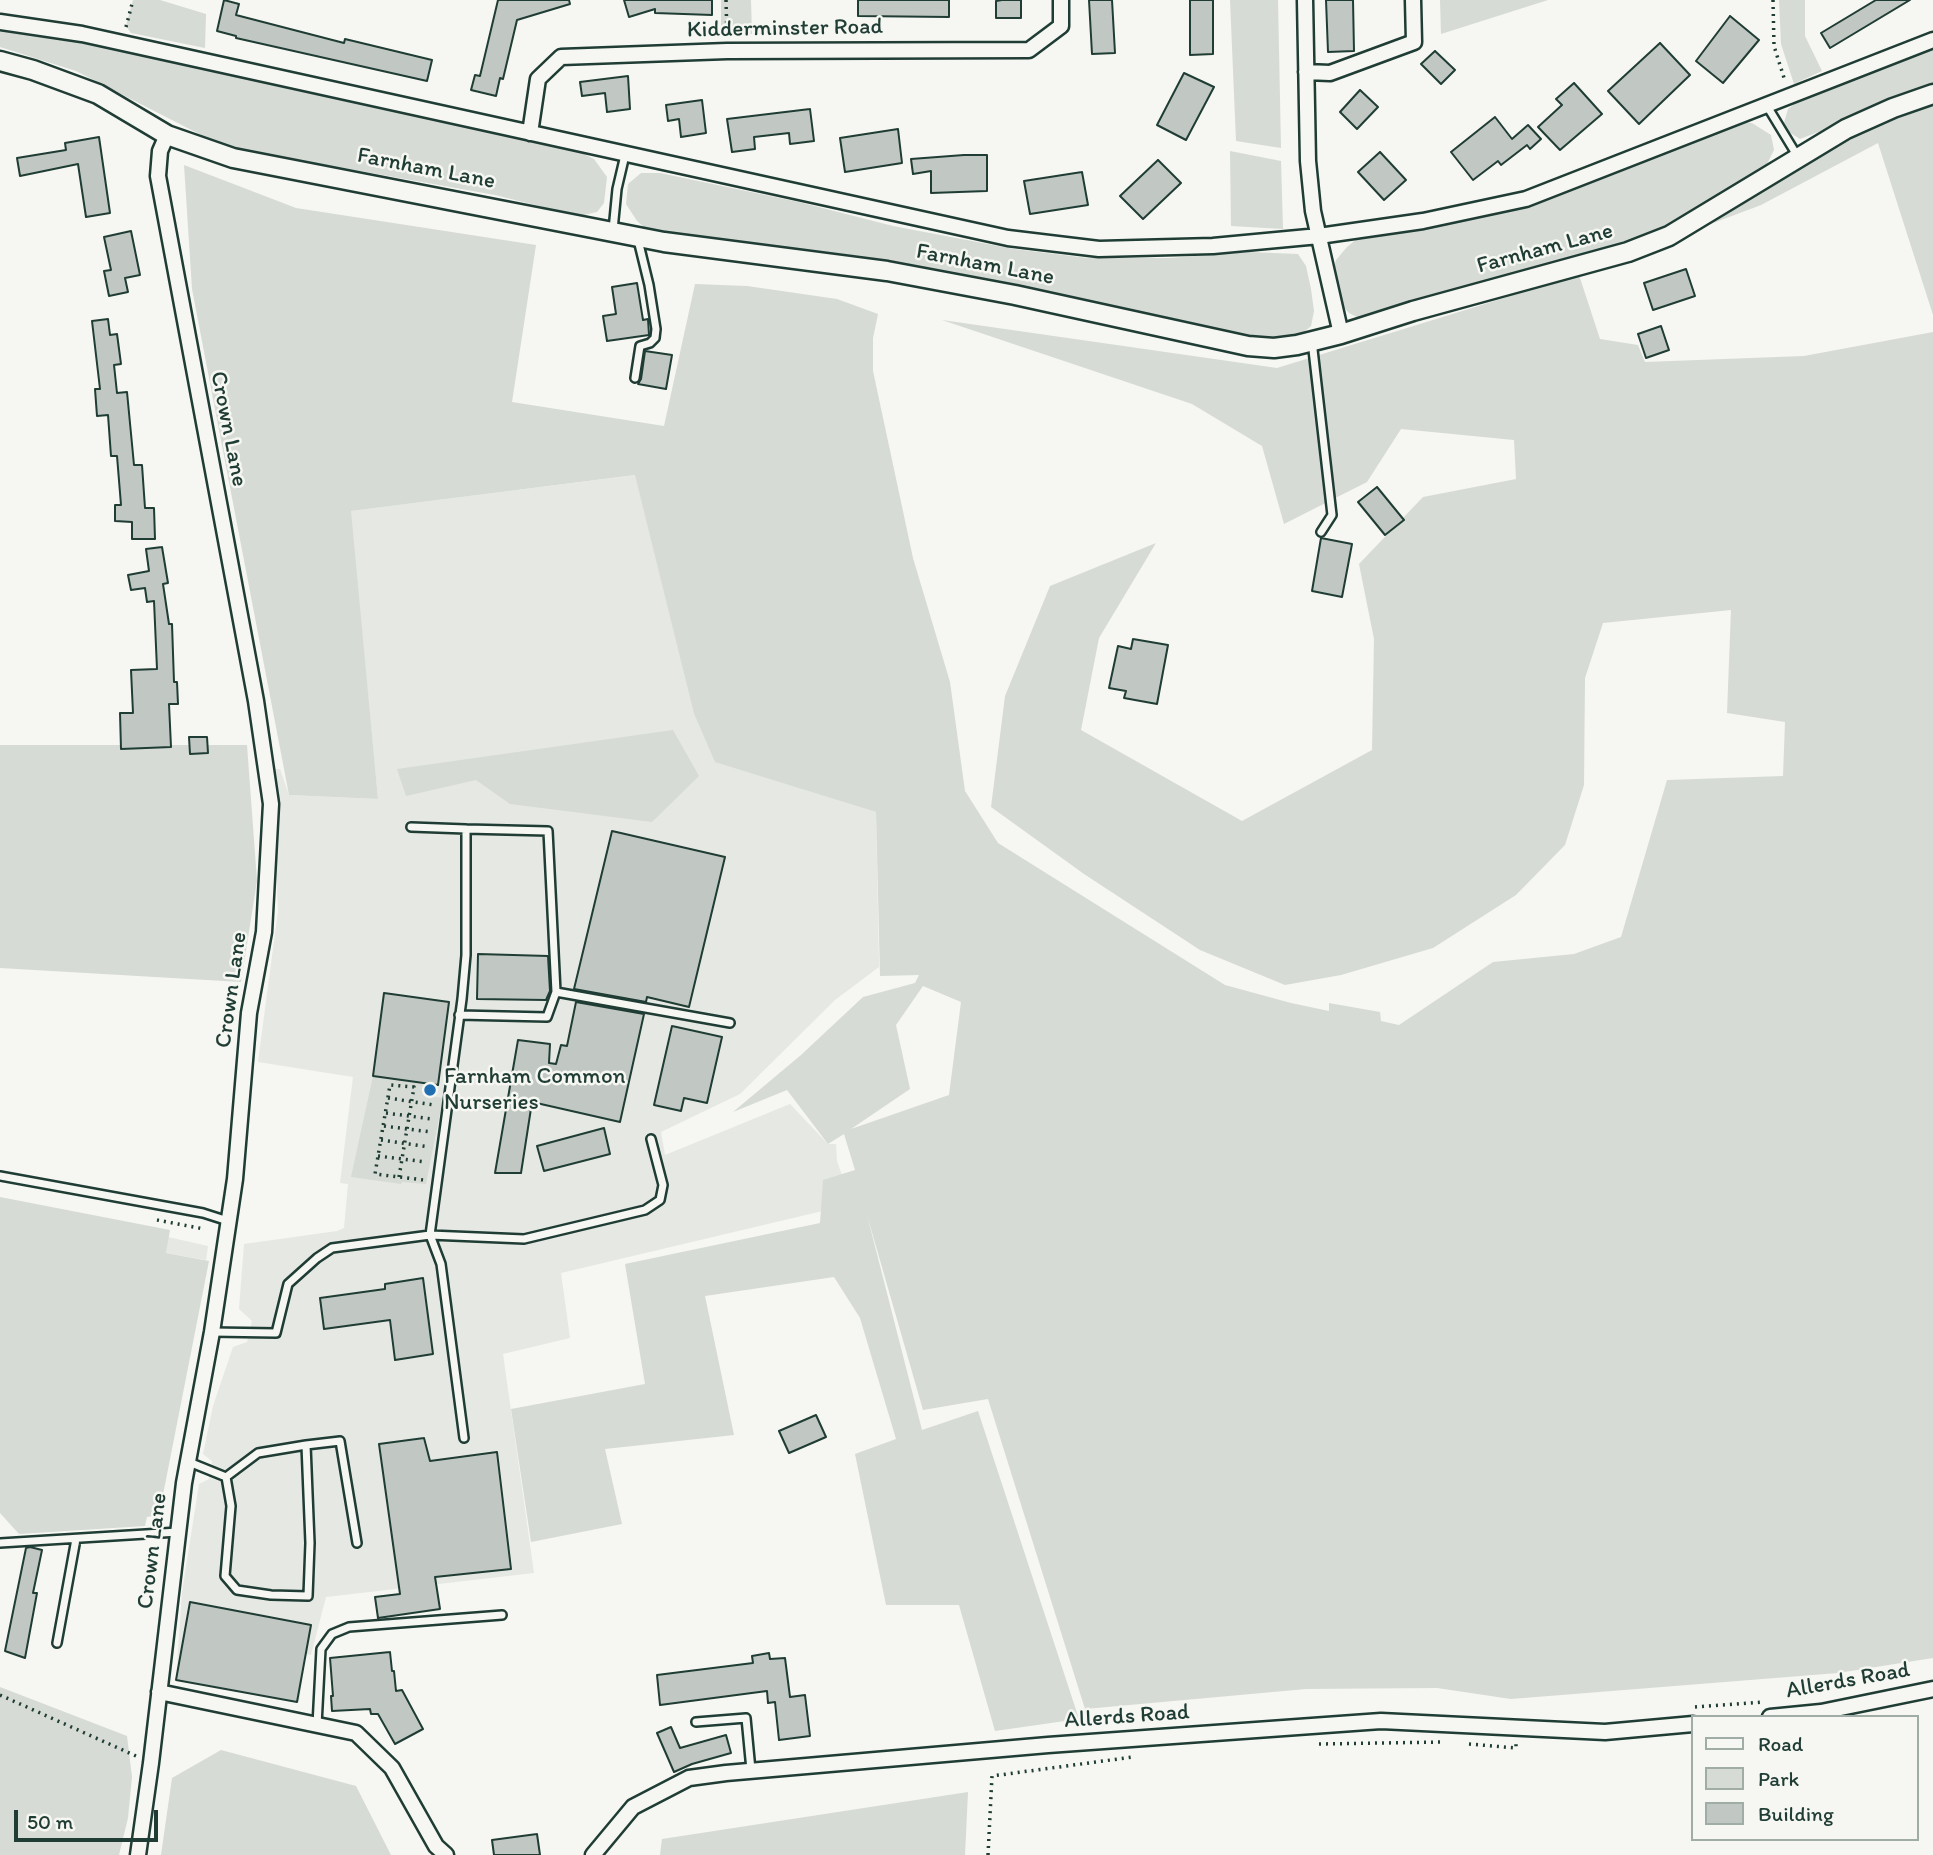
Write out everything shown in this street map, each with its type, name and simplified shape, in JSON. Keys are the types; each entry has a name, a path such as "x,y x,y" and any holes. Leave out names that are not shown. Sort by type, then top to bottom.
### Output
{"street":[{"name":"Kidderminster Road","path":"530,133 538,79 561,57 727,51 1029,50 1061,26 1061,0"},
{"path":"1305,0 1308,161 1313,211 1341,334"},
{"path":"1306,72 1330,73 1414,42 1413,0"},
{"path":"0,22 82,34 1008,238 1098,249 1213,246 1319,236 1423,221 1527,199 1933,40"},
{"name":"Farnham Lane","path":"0,61 98,94 167,135 233,158 614,230 664,242 887,271 1015,295 1248,346 1274,348 1341,334 1427,307 1628,252 1669,236 1846,129 1933,94"},
{"name":"Crown Lane","path":"138,1855 178,1532 235,1179 249,1013 264,932 271,804 256,701 158,176 160,151 167,135"},
{"name":"Allerds Road","path":"1768,1709 1821,1712 1933,1689"},
{"path":"159,1692 356,1733 392,1768 436,1846 446,1855"},
{"name":"Allerds Road","path":"593,1855 633,1807 689,1779 751,1771 1048,1745 1381,1721 1605,1732 1692,1724"}],"lane":[{"path":"1766,106 1799,158"},
{"path":"614,230 617,189 625,155"},
{"path":"635,378 637,352 640,346 655,338 656,329 638,236"},
{"path":"1312,341 1332,515 1321,532"},
{"path":"411,827 548,831 556,992 547,1017 459,1015"},
{"path":"464,1438 440,1264 430,1235 466,955 466,829"},
{"path":"556,992 730,1023"},
{"path":"212,1332 276,1334 288,1284 332,1248 430,1235 524,1239 645,1210 660,1200 663,1185 651,1139"},
{"path":"0,1176 203,1213 229,1221"},
{"path":"226,1477 258,1452 340,1441 357,1543"},
{"path":"226,1477 231,1506 225,1576 237,1590 271,1595 308,1596 310,1543 306,1445"},
{"path":"189,1462 226,1477"},
{"path":"0,1543 178,1532"},
{"path":"57,1643 76,1539"},
{"path":"317,1725 321,1649 332,1634 349,1627 502,1615"},
{"path":"696,1722 746,1718 751,1771"}],"path":[{"path":"122,43 133,0"},
{"path":"726,0 727,51"},
{"path":"1773,0 1774,46 1782,75 1793,95"},
{"path":"399,1177 414,1087 390,1085 375,1174 437,1182"},
{"path":"388,1098 435,1104"},
{"path":"386,1112 432,1119"},
{"path":"383,1126 431,1132"},
{"path":"381,1140 429,1147"},
{"path":"378,1156 426,1162"},
{"path":"0,1695 151,1763"},
{"path":"1689,1707 1768,1709"},
{"path":"1462,1743 1516,1748 1515,1728"},
{"path":"1316,1744 1448,1742"},
{"path":"988,1855 992,1776 1142,1756"}],"shaded area":[{"path":"636,475 694,714 715,761 876,812 879,967 835,1000 740,1094 661,1132 665,1155 790,1104 828,1144 836,1144 837,1161 852,1204 561,1273 570,1338 503,1354 534,1573 326,1597 311,1655 306,1654 299,1702 176,1680 182,1592 199,1484 209,1479 212,1461 203,1454 213,1406 233,1347 247,1342 252,1321 239,1309 244,1244 344,1228 348,1184 340,1183 353,1077 258,1062 278,911 272,769 280,769 289,795 378,799 350,511"},
{"path":"168,1237 208,1246 206,1260 166,1253"}],"green space":[{"path":"133,0 160,0 206,14 205,48 131,33 126,26"},
{"path":"721,0 751,0 752,34 721,34"},
{"path":"1230,0 1278,0 1281,148 1236,141"},
{"path":"1440,0 1548,0 1441,34"},
{"path":"1779,0 1805,0 1805,36 1822,71 1794,84 1781,44"},
{"path":"0,26 59,34 345,101 541,141 580,152 594,159 607,177 604,203 597,212 579,216 495,195 242,150 213,141 76,71 0,47"},
{"path":"1933,47 1933,88 1800,139 1789,132 1784,123 1788,109 1796,103"},
{"path":"1933,99 1933,315 1878,143 1761,205 1684,234 1806,156"},
{"path":"1736,121 1752,123 1771,135 1774,150 1766,166 1703,207 1658,232 1361,319 1349,313 1339,302 1331,279 1336,260 1358,238 1493,212"},
{"path":"1230,151 1281,161 1283,229 1231,226"},
{"path":"184,165 296,208 536,245 512,402 664,426 695,284 747,286 837,299 878,314 873,338 873,371 913,558 950,682 965,791 998,843 1225,985 1329,1011 1329,1003 1380,1012 1381,1021 1399,1025 1493,962 1574,954 1621,937 1667,780 1783,776 1785,722 1727,713 1731,610 1603,623 1585,678 1584,785 1565,845 1516,895 1433,948 1341,975 1285,985 1200,950 1084,874 991,807 1005,696 1050,586 1156,543 1099,638 1081,730 1242,821 1372,750 1374,639 1359,564 1423,497 1516,479 1514,440 1401,429 1367,482 1284,524 1262,446 1192,404 942,320 1277,368 1579,275 1600,339 1638,345 1645,362 1804,356 1933,332 1933,1658 1838,1673 1511,1699 1437,1688 1306,1689 1085,1709 988,1399 923,1410 867,1215 922,1430 978,1411 1079,1719 995,1731 959,1605 886,1605 855,1454 896,1439 860,1318 834,1277 705,1296 734,1435 605,1449 622,1524 531,1542 511,1409 645,1384 625,1264 820,1223 823,1180 855,1170 844,1134 828,1144 787,1090 733,1112 801,1055 863,997 915,983 919,975 880,976 876,812 715,762 694,714 635,475 351,511 378,799 289,795 192,289","holes":["923,986 961,1002 949,1095 851,1129 910,1089 896,1025"]},
{"path":"641,173 660,173 799,202 893,226 1014,249 1088,258 1170,258 1249,252 1298,254 1306,266 1311,289 1314,311 1311,326 1298,337 1279,342 1236,339 947,271 880,259 652,234 637,221 626,204 628,184"},
{"path":"673,730 699,776 652,822 510,804 476,780 406,796 397,769"},
{"path":"0,745 247,745 257,881 241,982 0,968"},
{"path":"373,1076 424,1083 423,1095 443,1098 426,1184 401,1184 351,1177"},
{"path":"0,1197 170,1230 166,1253 209,1261 159,1515 147,1517 145,1526 19,1534 0,1513"},
{"path":"0,1687 127,1736 132,1777 128,1818 119,1855 0,1855"},
{"path":"221,1750 356,1786 391,1855 161,1855 172,1778"},
{"path":"968,1792 965,1855 660,1855 662,1839"}],"building":[{"path":"224,0 239,4 236,15 344,43 345,39 432,60 427,81 236,38 217,31"},
{"path":"498,0 569,0 570,4 517,20 503,79 500,78 496,96 471,90 475,75 480,76"},
{"path":"624,0 712,0 712,15 655,13 655,9 629,17"},
{"path":"858,0 949,0 949,17 858,16"},
{"path":"1021,0 1021,18 996,18 996,1"},
{"path":"1089,0 1112,0 1115,53 1092,54"},
{"path":"1190,0 1213,0 1213,54 1190,55"},
{"path":"1326,0 1353,0 1354,51 1328,52"},
{"path":"1876,0 1910,0 1830,48 1821,33"},
{"path":"1730,16 1759,40 1723,83 1696,61"},
{"path":"1660,43 1690,75 1639,124 1608,91"},
{"path":"1435,51 1455,70 1441,84 1421,64"},
{"path":"1184,73 1214,87 1186,140 1157,125"},
{"path":"628,76 630,109 607,112 605,93 582,96 580,82"},
{"path":"1574,83 1602,114 1560,150 1538,127 1562,105 1556,99"},
{"path":"1360,90 1378,107 1357,129 1340,112"},
{"path":"702,100 706,133 681,137 679,119 668,121 666,105"},
{"path":"810,109 814,141 790,144 789,133 754,137 755,149 732,152 727,119"},
{"path":"1495,117 1512,139 1528,125 1541,139 1530,149 1527,145 1501,165 1498,161 1473,180 1451,152"},
{"path":"898,129 902,163 845,172 840,138"},
{"path":"99,137 110,213 86,217 78,164 20,176 17,158 66,150 65,143"},
{"path":"1380,152 1406,180 1384,200 1358,172"},
{"path":"987,155 987,191 931,193 931,171 913,174 911,159"},
{"path":"1158,160 1181,183 1143,219 1120,196"},
{"path":"1082,172 1088,205 1030,214 1024,181"},
{"path":"131,231 140,275 125,278 128,292 109,296 104,271 111,270 104,237"},
{"path":"1686,269 1695,296 1653,310 1644,283"},
{"path":"637,283 643,320 648,319 649,335 607,341 603,316 616,314 612,287"},
{"path":"108,319 110,335 117,334 121,364 114,365 117,393 127,392 134,465 142,465 145,508 154,508 155,539 132,539 132,522 115,521 115,505 121,505 117,456 111,456 108,415 97,416 95,389 100,389 92,321"},
{"path":"1661,326 1669,350 1646,358 1638,334"},
{"path":"645,351 672,355 666,389 638,384"},
{"path":"1377,487 1404,520 1385,535 1358,502"},
{"path":"1321,538 1352,544 1342,597 1312,591"},
{"path":"162,547 168,583 163,584 169,624 172,624 174,682 177,682 178,704 169,704 171,747 121,749 120,713 133,713 131,670 157,669 154,601 147,602 145,588 131,590 128,575 149,571 146,549"},
{"path":"1133,639 1168,645 1157,704 1124,698 1126,691 1109,688 1118,646 1131,649"},
{"path":"189,737 207,737 208,753 190,754"},
{"path":"612,831 725,857 689,1007 647,997 646,1002 574,989"},
{"path":"478,954 548,956 550,991 546,1000 477,999"},
{"path":"384,993 449,1002 438,1085 373,1076"},
{"path":"576,1002 644,1014 620,1122 532,1102 521,1173 495,1173 518,1040 550,1044 549,1063 556,1064 561,1045 567,1046"},
{"path":"672,1026 722,1037 707,1103 684,1098 681,1111 654,1105"},
{"path":"604,1128 610,1154 544,1171 537,1146"},
{"path":"423,1278 433,1354 395,1360 390,1320 324,1329 320,1298 385,1289 385,1284"},
{"path":"816,1415 826,1437 789,1453 779,1431"},
{"path":"424,1438 430,1461 497,1452 511,1569 435,1577 440,1609 378,1618 375,1597 400,1594 379,1444"},
{"path":"26,1548 42,1550 33,1593 37,1593 25,1658 5,1651"},
{"path":"190,1602 311,1625 297,1702 176,1680"},
{"path":"390,1652 396,1691 402,1690 423,1729 395,1744 378,1714 371,1714 370,1709 332,1711 331,1696 330,1658"},
{"path":"769,1653 770,1659 785,1658 790,1697 805,1695 810,1736 779,1740 775,1702 768,1703 767,1691 660,1705 657,1675 753,1663 752,1656"},
{"path":"671,1727 680,1748 726,1735 731,1753 674,1772 657,1733"},
{"path":"537,1834 540,1855 494,1855 492,1840"}],"place":[{"name":"Farnham Common Nurseries","path":"430,1090"}]}
